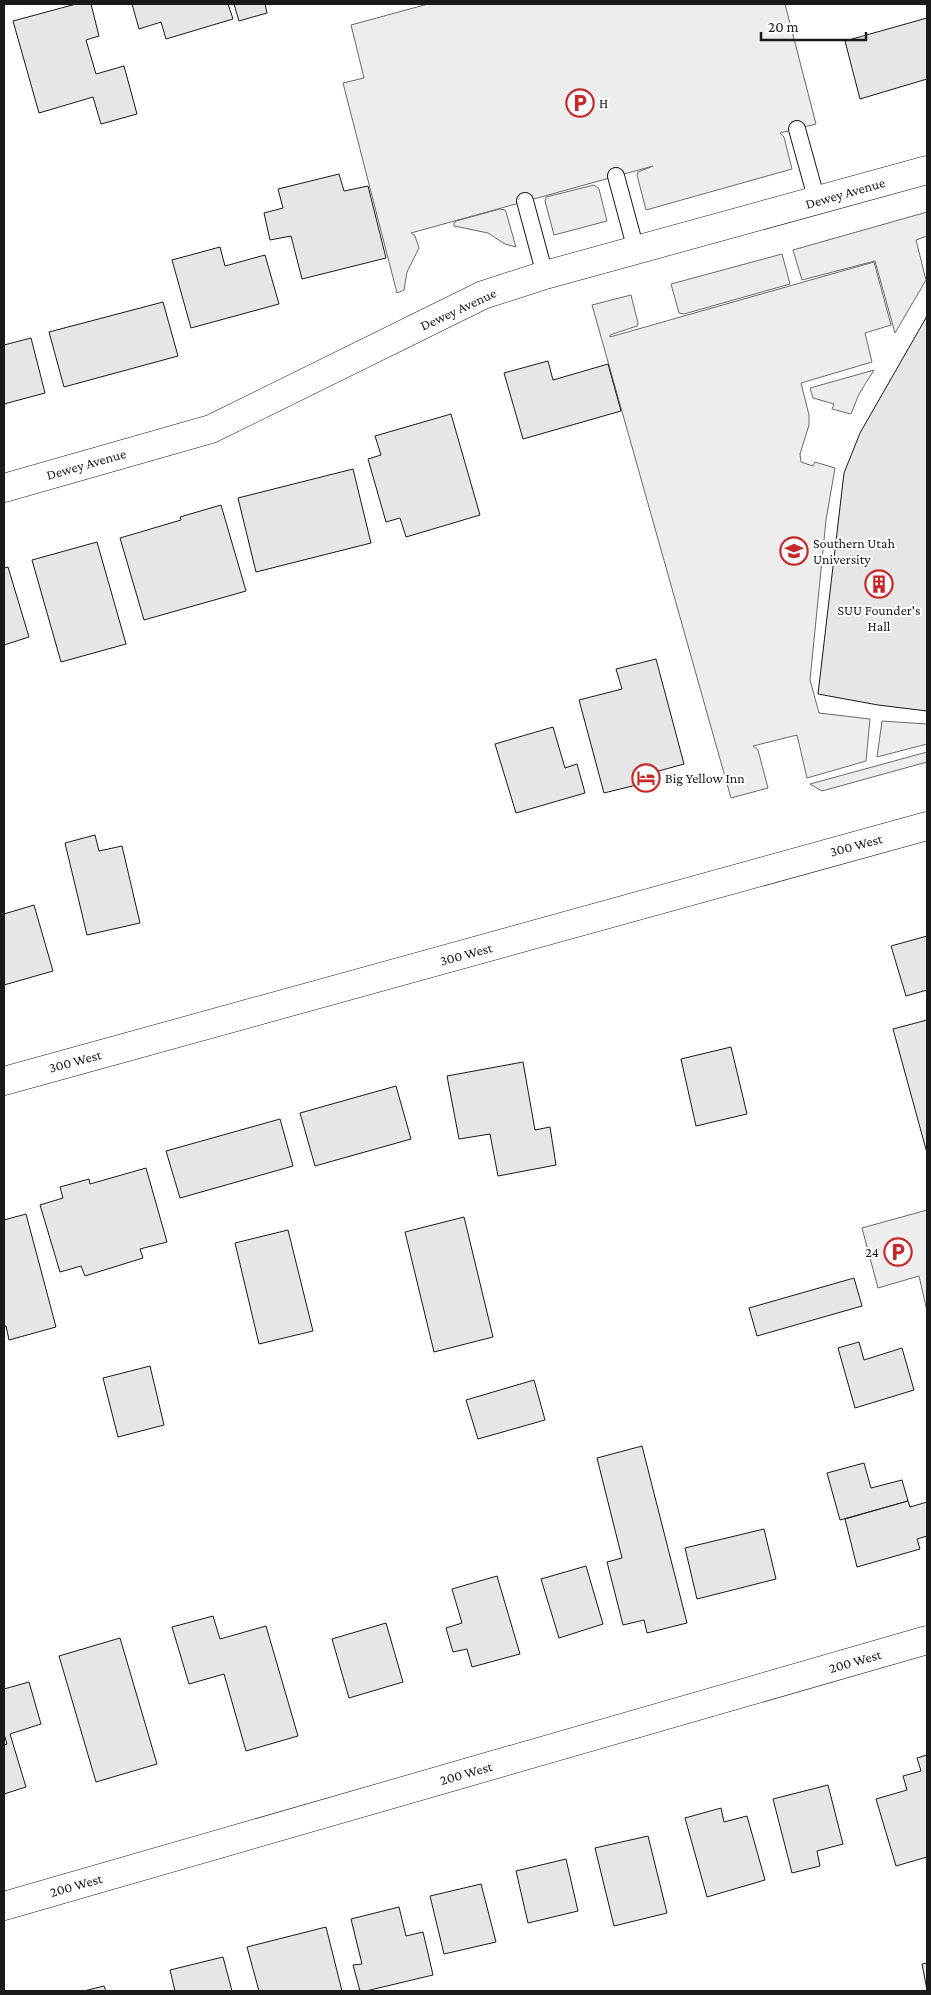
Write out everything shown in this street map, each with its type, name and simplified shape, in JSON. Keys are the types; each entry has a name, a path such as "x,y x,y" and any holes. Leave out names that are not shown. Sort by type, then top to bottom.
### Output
{"street":[{"name":"Dewey Avenue","path":"4,488 211,428 483,295 545,275 927,170"},
{"name":"300 West","path":"4,1081 927,826"},
{"name":"200 West","path":"4,1906 927,1640"}],"lane":[{"path":"797,129 817,201"},
{"path":"616,176 636,250"},
{"path":"525,201 545,275"}],"shaded area":[{"name":"H","path":"428,4 785,4 816,124 780,133 784,137 792,169 646,210 637,175 638,172 653,166 411,233 415,236 419,248 407,272 404,290 397,293 343,83 364,78 351,25"},
{"path":"594,185 599,189 607,221 554,235 545,201 546,197"},
{"path":"500,209 506,212 516,247 505,244 488,233 454,226 456,221"},
{"path":"927,212 927,236 916,240 926,280 895,333 875,261 802,280 793,250"},
{"path":"782,254 790,284 684,314 679,313 671,284"},
{"path":"874,262 891,325 865,333 872,362 801,383 809,415 809,425 800,454 801,462 813,466 815,462 835,468 826,520 810,680 819,713 870,719 866,761 807,778 797,735 753,746 758,750 768,788 731,798 592,305 631,295 638,323 637,326 610,335 610,337"},
{"path":"874,370 859,394 851,414 832,409 834,404 813,398 810,388"},
{"path":"882,721 927,724 927,744 877,757"},
{"path":"927,752 927,762 822,791 810,784"},
{"name":"24","path":"927,1210 927,1311 919,1276 878,1288 862,1228"}],"building":[{"path":"76,4 91,4 99,36 86,40 96,74 124,66 137,114 101,124 93,97 39,113 13,21"},
{"path":"132,4 228,4 233,19 166,39 161,22 139,29"},
{"path":"234,4 265,4 267,13 239,21"},
{"path":"927,18 927,79 860,99 845,41"},
{"path":"339,174 344,191 368,186 386,258 302,279 291,236 270,240 264,213 283,208 278,189"},
{"path":"220,247 225,266 265,255 279,304 191,328 172,260"},
{"path":"163,302 178,356 64,387 49,332"},
{"name":"SUU Founder's Hall","path":"927,316 927,711 878,705 818,694 844,473 860,433"},
{"path":"31,338 45,393 4,404 4,345"},
{"path":"548,361 553,380 608,364 621,411 523,439 504,373"},
{"path":"451,414 480,515 406,537 400,518 386,522 368,459 381,455 375,436"},
{"path":"353,469 371,543 256,572 238,498"},
{"path":"221,505 246,591 144,620 120,538 181,520 180,517"},
{"path":"97,542 126,644 61,662 32,560"},
{"path":"8,567 29,637 4,645 4,568"},
{"path":"656,659 684,764 655,772 657,780 604,793 579,700 622,689 616,669"},
{"path":"553,727 565,768 577,764 585,793 516,813 495,744"},
{"path":"95,835 99,851 122,846 140,923 87,935 65,843"},
{"path":"34,905 53,971 4,985 4,914"},
{"path":"927,936 927,990 906,996 891,946"},
{"path":"927,1020 927,1153 893,1029"},
{"path":"731,1047 747,1114 696,1126 681,1059"},
{"path":"523,1062 535,1130 550,1127 556,1165 498,1176 490,1134 459,1139 447,1076"},
{"path":"396,1086 411,1139 315,1166 300,1113"},
{"path":"280,1119 293,1166 180,1198 166,1151"},
{"path":"146,1168 167,1242 140,1249 143,1258 85,1276 81,1266 60,1272 40,1205 63,1198 60,1187 89,1179 90,1184"},
{"path":"26,1214 56,1327 9,1340 6,1326 4,1326 4,1220"},
{"path":"464,1217 493,1337 434,1352 405,1232"},
{"path":"288,1230 313,1331 259,1344 235,1243"},
{"path":"854,1278 862,1306 757,1336 749,1308"},
{"path":"859,1342 864,1360 902,1348 914,1390 855,1408 838,1348"},
{"path":"150,1366 164,1425 118,1437 103,1378"},
{"path":"534,1380 545,1420 478,1439 466,1400"},
{"path":"642,1446 687,1623 647,1633 644,1620 623,1625 607,1562 622,1558 597,1458"},
{"path":"864,1463 871,1488 902,1480 908,1501 840,1520 827,1473"},
{"path":"908,1501 910,1507 927,1502 927,1536 917,1539 920,1549 857,1567 845,1519"},
{"path":"764,1529 776,1579 697,1599 685,1548"},
{"path":"586,1566 603,1624 559,1638 541,1579"},
{"path":"497,1576 520,1654 472,1667 467,1649 453,1652 446,1628 462,1623 452,1589"},
{"path":"213,1616 220,1639 266,1626 298,1736 246,1751 224,1674 189,1684 172,1627"},
{"path":"386,1623 403,1682 349,1698 332,1639"},
{"path":"120,1638 157,1764 96,1782 59,1656"},
{"path":"29,1682 41,1724 10,1734 26,1787 4,1794 4,1745 7,1744 4,1734 4,1689"},
{"path":"927,1755 927,1857 896,1866 876,1799 907,1790 903,1776 921,1771 917,1758"},
{"path":"828,1785 843,1844 817,1851 820,1866 792,1873 773,1799"},
{"path":"721,1808 724,1822 747,1816 765,1880 707,1897 685,1818"},
{"path":"648,1836 667,1913 614,1926 595,1848"},
{"path":"566,1859 578,1911 528,1923 516,1871"},
{"path":"481,1884 496,1942 444,1954 430,1896"},
{"path":"399,1907 406,1936 423,1932 433,1975 360,1991 353,1965 362,1964 351,1919"},
{"path":"326,1927 342,1991 259,1991 247,1947"},
{"path":"223,1957 232,1991 175,1991 170,1970"},
{"path":"927,1963 927,1990 922,1964"},
{"path":"104,1986 106,1991 84,1991"}],"place":[{"name":"H","path":"580,103"},
{"name":"Southern Utah University","path":"794,551"},
{"name":"SUU Founder's Hall","path":"879,584"},
{"name":"Big Yellow Inn","path":"646,778"},
{"name":"24","path":"898,1252"}]}
